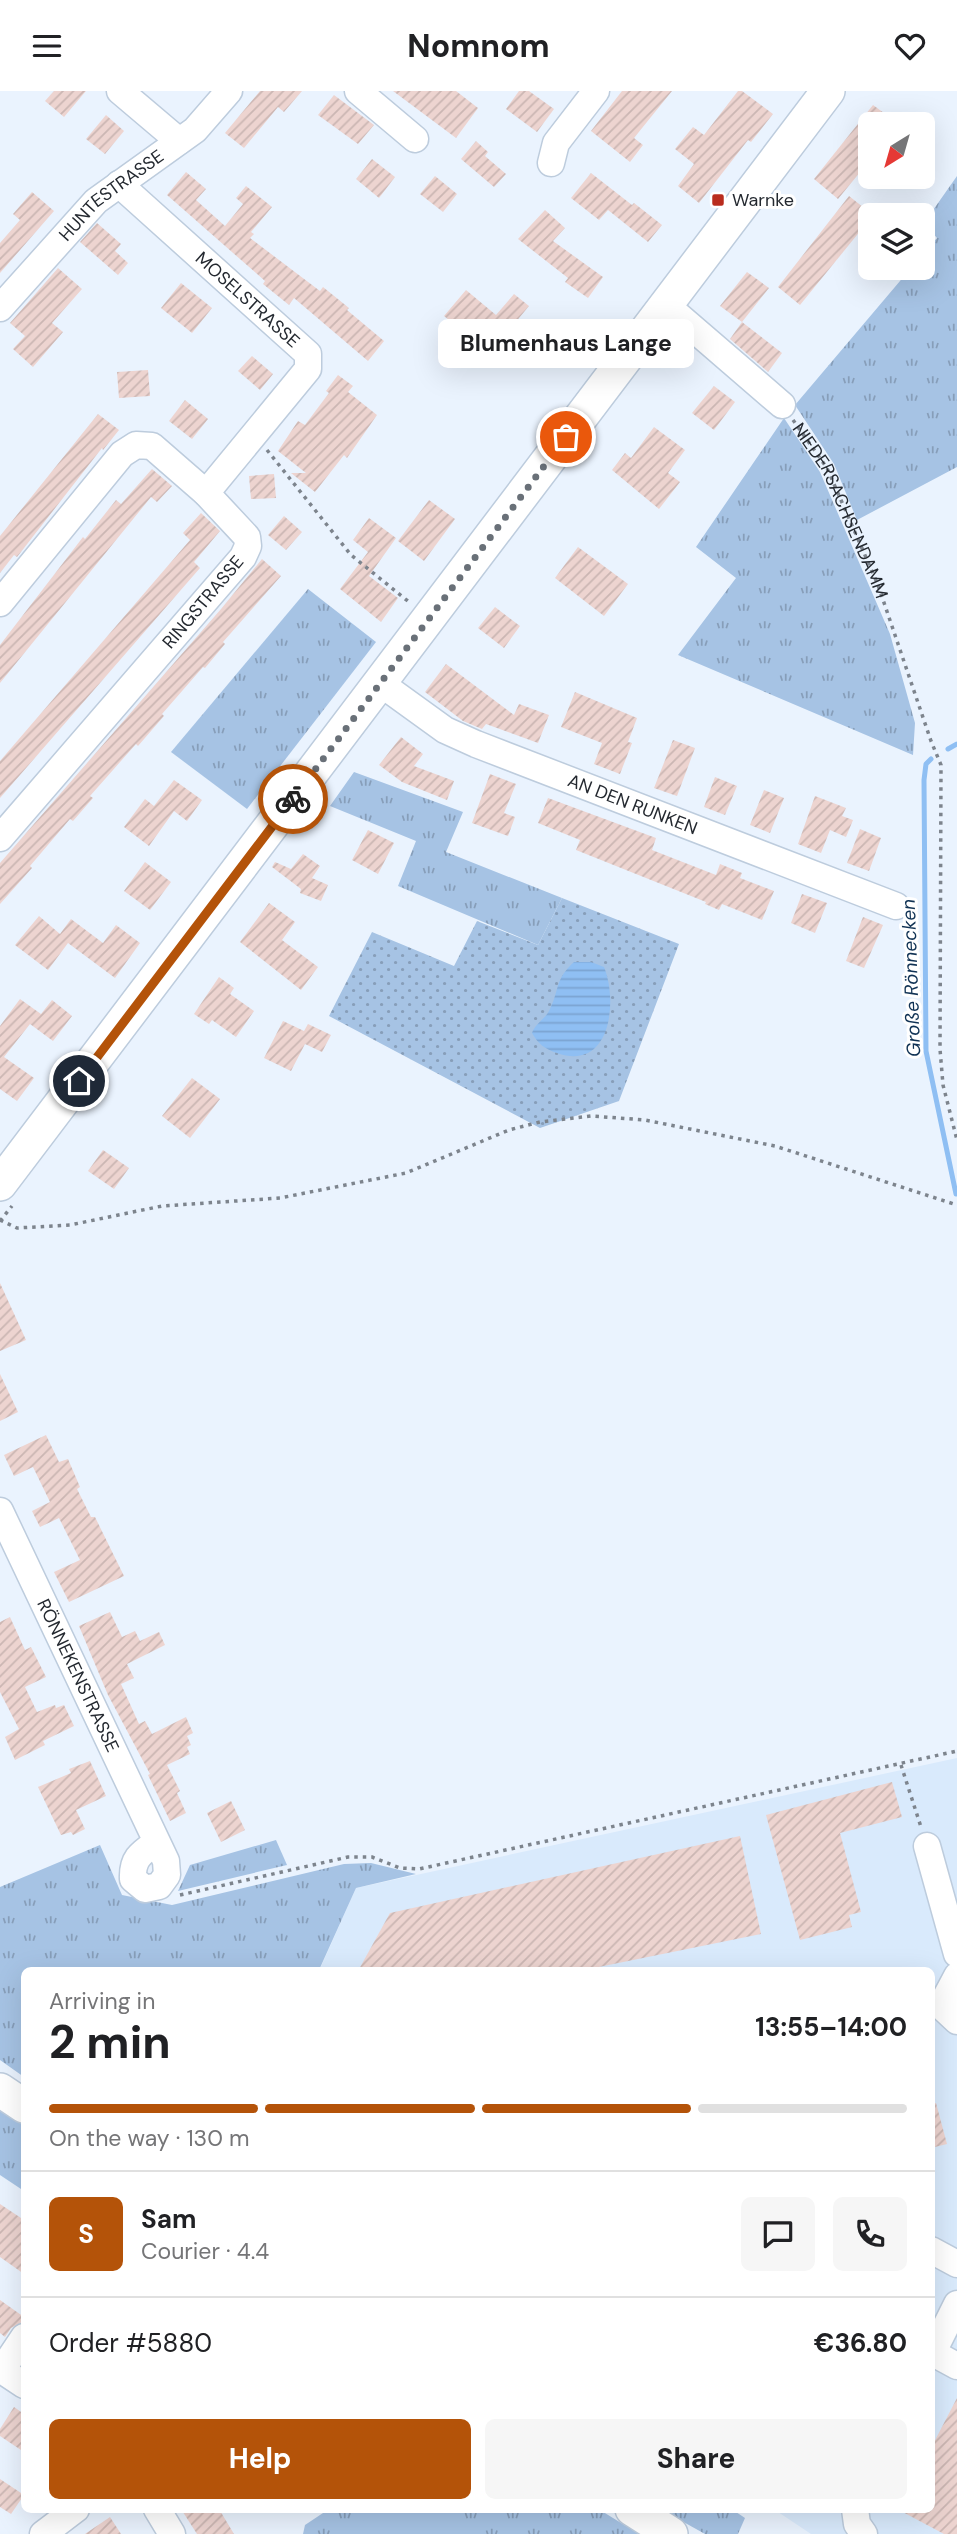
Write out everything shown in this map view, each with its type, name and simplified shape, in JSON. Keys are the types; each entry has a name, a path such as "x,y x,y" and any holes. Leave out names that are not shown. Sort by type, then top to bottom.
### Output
{"main road":[{"path":"0,1184 828,91"},
{"path":"0,2090 21,2104"},
{"path":"638,2513 671,2534"}],"street":[{"path":"120,91 179,141"},
{"name":"HUNTESTRASSE","path":"0,307 96,201 195,130 229,91"},
{"path":"358,91 415,139"},
{"path":"551,163 556,143 596,91"},
{"name":"MOSELSTRASSE","path":"119,184 307,354 308,369 206,493"},
{"name":"NIEDERSACHSENDAMM","path":"666,305 782,405"},
{"name":"RINGSTRASSE","path":"0,603 122,454 136,445 152,446 206,493 247,537 248,546 243,557 0,838"},
{"name":"AN DEN RUNKEN","path":"380,683 445,730 476,744 896,905"},
{"name":"RÖNNEKENSTRASSE","path":"0,1511 166,1861 167,1875 159,1886"},
{"path":"927,1846 957,1954"},
{"path":"949,2013 957,1976"},
{"path":"935,2253 957,2265"},
{"path":"935,2349 957,2304"},
{"path":"21,2341 1,2370 21,2383"},
{"path":"935,2356 957,2366"},
{"path":"43,2534 71,2513"},
{"path":"159,2513 172,2534"},
{"path":"855,2513 856,2524 864,2534"}],"path":[{"name":"NIEDERSACHSENDAMM","path":"782,405 827,468 878,585 931,741 942,765 940,1049 943,1085 957,1140"},
{"path":"254,435 351,555 430,618"},
{"path":"0,1220 17,1228 70,1225 162,1206 280,1198 407,1173 509,1130 541,1122 591,1116 645,1120 775,1146 957,1205"},
{"path":"159,1886 176,1896 348,1857 372,1857 400,1868 419,1869 957,1751"},
{"path":"901,1764 927,1846"}],"shaded area":[{"path":"574,962 591,962 604,967 610,997 610,1014 599,1043 589,1052 575,1056 549,1050 539,1043 532,1033 549,1011 560,980"},
{"path":"957,1758 957,2534 811,2534 780,2513 935,2513 935,1967 321,1967 356,1888"}],"green space":[{"path":"957,176 957,467 857,520 834,464 795,405 901,280 935,280 935,207"},
{"path":"784,418 820,472 890,634 915,723 913,755 678,655 736,578 696,547"},
{"path":"308,589 376,642 247,809 171,752"},
{"path":"354,772 463,812 446,852 562,898 538,945 398,886 416,841 330,806"},
{"path":"562,898 679,944 619,1101 540,1128 329,1016 372,932 454,966 477,921 538,945"},
{"path":"276,1840 287,1865 178,1891 190,1865"},
{"path":"100,1845 122,1895 172,1905 344,1864 371,1863 416,1874 356,1888 320,1967 21,1967 21,2075 0,2060 0,1887"},
{"path":"0,2108 21,2123 21,2189 0,2175"},
{"path":"323,2513 605,2513 639,2534 303,2534 305,2525"},
{"path":"375,2513 456,2513 470,2531 465,2534 346,2534"},
{"path":"667,2513 738,2513 745,2518 738,2534 705,2534"}],"building":[{"path":"54,91 86,91 64,117 45,101"},
{"path":"260,91 302,91 284,112 278,107 244,148 225,133"},
{"path":"393,91 456,91 478,108 456,138"},
{"path":"519,91 529,91 554,109 537,132 506,109"},
{"path":"622,91 672,91 634,138 643,145 630,162 591,131"},
{"path":"738,91 742,91 773,114 751,142 748,140 699,203 678,186 694,164 675,149 693,127 704,135"},
{"path":"334,95 374,125 358,144 318,115"},
{"path":"873,105 883,112 867,112"},
{"path":"106,115 124,131 105,154 86,139"},
{"path":"858,124 858,175 838,199 814,179"},
{"path":"476,141 488,152 485,156 506,174 494,187 461,159"},
{"path":"372,159 395,177 379,198 356,179"},
{"path":"186,172 206,189 196,200 225,226 243,204 236,198 246,186 272,207 251,232 254,234 250,238 320,291 323,287 384,341 368,361 294,298 289,305 263,284 265,281 167,195"},
{"path":"591,173 662,225 648,242 608,210 599,220 571,198"},
{"path":"435,176 457,194 443,212 420,194"},
{"path":"32,192 54,211 0,273 0,243 20,220 13,214"},
{"path":"849,196 858,203 858,234 800,305 778,287"},
{"path":"545,210 565,228 553,241 603,277 588,298 565,282 568,278 518,239"},
{"path":"97,223 121,244 115,251 128,263 118,275 80,242"},
{"path":"58,268 82,289 52,323 63,332 33,367 13,349 25,336 10,323"},
{"path":"747,272 769,288 742,322 720,306"},
{"path":"181,283 212,308 192,333 161,308"},
{"path":"466,290 496,315 514,294 529,306 490,353 444,316"},
{"path":"742,322 782,353 768,372 730,339"},
{"path":"252,356 273,374 260,390 238,371"},
{"path":"148,370 150,396 119,398 117,372"},
{"path":"338,375 353,386 348,392 377,415 347,458 344,455 315,492 291,473 306,473 278,451 298,421 305,425 329,393 326,391"},
{"path":"714,386 735,402 714,430 692,413"},
{"path":"185,400 208,419 192,439 169,421"},
{"path":"98,414 119,430 17,557 14,555 0,573 0,536"},
{"path":"654,427 685,450 668,473 680,482 659,509 612,470 625,453 631,458"},
{"path":"152,469 172,486 157,502 151,497 0,683 0,645 83,537 85,539 116,500 121,504"},
{"path":"274,474 276,498 251,499 249,476"},
{"path":"429,500 455,519 424,561 398,541"},
{"path":"201,513 220,531 194,562 200,568 0,798 0,761 190,540 183,533"},
{"path":"284,516 302,532 286,550 268,535"},
{"path":"369,518 396,538 369,576 398,598 381,622 340,589 368,552 353,540"},
{"path":"578,547 628,584 604,616 555,578"},
{"path":"262,559 281,576 223,642 225,644 205,668 203,667 162,714 164,716 90,796 93,798 73,821 70,819 0,904 0,863"},
{"path":"495,607 520,626 504,648 478,628"},
{"path":"446,664 514,715 519,704 549,715 538,743 486,724 482,729 463,721 425,692"},
{"path":"575,692 637,718 628,742 632,743 620,774 594,764 602,743 561,727"},
{"path":"401,737 423,754 414,766 454,781 447,800 402,782 379,765"},
{"path":"673,740 695,748 677,796 654,788"},
{"path":"490,774 516,784 504,813 515,817 508,836 472,823"},
{"path":"715,777 737,786 725,815 704,807"},
{"path":"174,780 202,800 187,821 174,811 149,846 124,827 145,799 154,806"},
{"path":"764,790 784,798 770,833 750,825"},
{"path":"815,796 846,808 842,816 853,820 846,837 830,830 821,853 798,844"},
{"path":"548,798 656,838 652,850 716,875 720,864 742,873 740,878 774,891 762,920 722,904 719,910 705,904 706,902 576,850 580,840 538,823"},
{"path":"860,829 881,838 869,871 847,863"},
{"path":"368,830 394,843 378,874 352,860"},
{"path":"303,854 320,866 312,878 328,885 321,901 300,893 301,889 272,867 275,862 291,869"},
{"path":"145,862 171,882 150,910 124,891"},
{"path":"802,894 827,903 815,933 791,923"},
{"path":"269,903 295,922 282,940 318,967 301,990 240,942"},
{"path":"39,916 60,934 71,919 103,943 116,925 140,943 115,978 68,943 48,970 15,945"},
{"path":"863,917 883,925 864,968 846,961"},
{"path":"219,977 234,988 230,994 254,1011 236,1037 212,1020 209,1024 194,1014"},
{"path":"20,999 41,1014 52,1000 72,1016 53,1041 30,1024 4,1057 34,1078 17,1101 0,1089 0,1026"},
{"path":"283,1021 304,1031 308,1024 331,1035 322,1052 305,1044 291,1071 264,1058"},
{"path":"192,1078 220,1099 190,1138 162,1116"},
{"path":"103,1150 129,1168 114,1189 88,1171"},
{"path":"0,1283 26,1340 0,1351"},
{"path":"0,1374 18,1412 0,1421"},
{"path":"46,1435 59,1462 68,1459 80,1487 77,1489 91,1517 95,1517 124,1576 69,1602 54,1572 80,1560 59,1518 40,1527 32,1511 50,1502 33,1467 14,1476 4,1455"},
{"path":"110,1612 122,1637 135,1631 140,1641 159,1632 165,1645 127,1664 134,1678 121,1684 139,1724 145,1721 152,1734 186,1717 193,1733 187,1736 191,1745 187,1747 190,1754 167,1765 180,1791 177,1793 186,1813 170,1821 148,1775 150,1774 108,1695 79,1626"},
{"path":"10,1617 25,1650 31,1647 46,1677 25,1687 37,1712 55,1705 56,1708 64,1705 74,1726 43,1741 45,1745 15,1760 5,1737 19,1729 0,1692 0,1622"},
{"path":"90,1761 106,1796 76,1810 85,1829 73,1835 71,1832 61,1835 38,1787 71,1773 69,1769"},
{"path":"892,1782 902,1817 840,1833 861,1912 849,1915 852,1927 800,1940 766,1815"},
{"path":"231,1801 245,1830 221,1842 207,1813"},
{"path":"740,1836 761,1934 599,1967 360,1967 390,1913"},
{"path":"935,2103 947,2144 935,2147"},
{"path":"0,2204 21,2218 21,2272 0,2257"},
{"path":"0,2300 21,2315 21,2323 11,2328 5,2337 0,2333"},
{"path":"957,2398 957,2534 944,2534 905,2513 935,2513 935,2440"},
{"path":"14,2407 21,2412 21,2450 0,2436 0,2429"},
{"path":"0,2479 21,2493 21,2499 11,2514 0,2507"},
{"path":"184,2513 221,2513 234,2534 197,2534"},
{"path":"110,2517 121,2534 85,2534"}],"waterway":[{"name":"Große Rönnecken","path":"948,749 957,744"},
{"name":"Große Rönnecken","path":"931,759 926,764 924,780 926,1051 956,1194"}],"way so far":[{"path":"293,799 566,437"}],"place":[{"name":"Warnke","path":"718,200"},
{"name":"Blumenhaus Lange","path":"566,437"}],"route":[{"path":"79,1081 293,799"}]}
